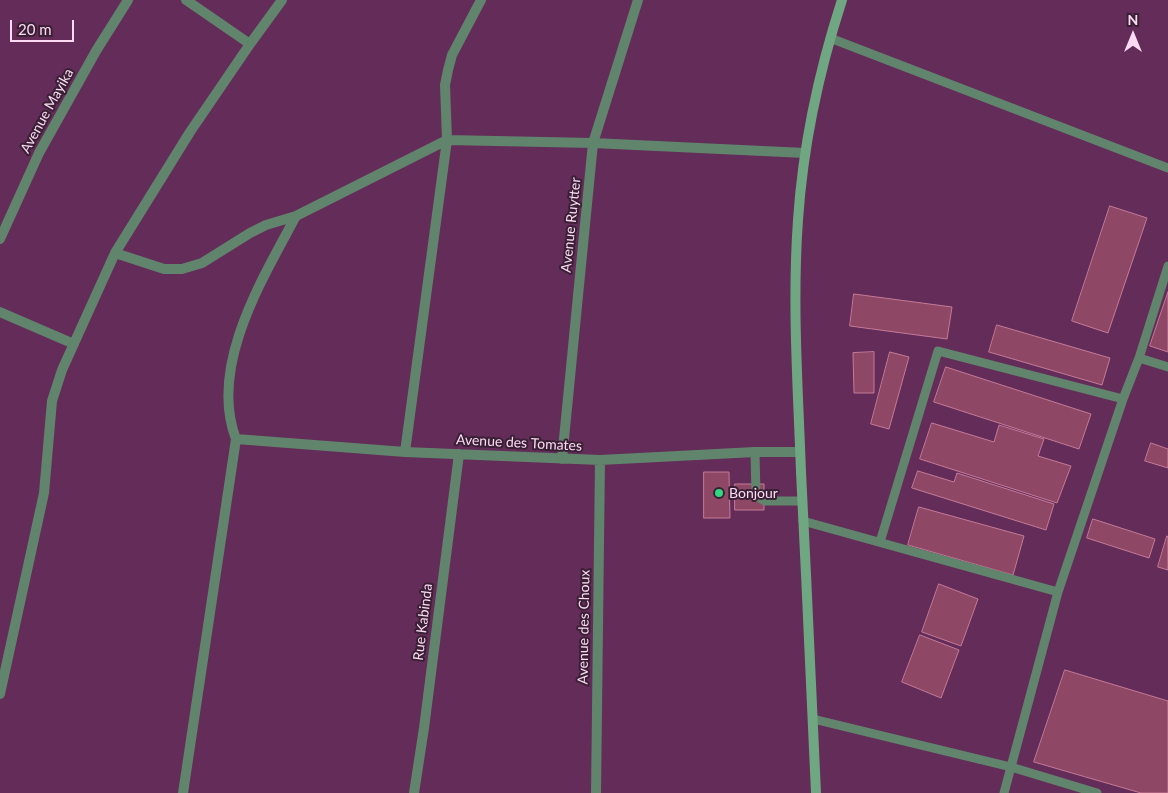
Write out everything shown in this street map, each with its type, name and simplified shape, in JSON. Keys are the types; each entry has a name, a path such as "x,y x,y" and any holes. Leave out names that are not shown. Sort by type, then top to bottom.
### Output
{"main road":[{"path":"816,793 802,501 795,286 798,219 805,153 820,78 842,0"}],"street":[{"name":"Avenue Mayika","path":"0,239 39,153 96,51 128,0"},
{"path":"186,0 250,44"},
{"path":"0,694 44,492 52,401 56,386 115,253 190,132 282,0"},
{"path":"406,452 447,140 445,85 452,55 481,0"},
{"name":"Avenue Ruytter","path":"562,459 593,144 638,0"},
{"path":"115,253 164,269 182,269 202,263 250,233 296,216 447,140 805,153"},
{"path":"184,793 236,439 231,424 229,406 231,368 236,345 257,290 296,216"},
{"path":"0,312 74,344"},
{"name":"Avenue des Tomates","path":"236,439 406,452 600,460 755,452 800,452"},
{"name":"Rue Kabinda","path":"414,793 459,454"},
{"name":"Avenue des Choux","path":"596,793 600,460"}],"lane":[{"path":"830,38 1168,168"},
{"path":"1004,793 1058,592 1123,399 1139,358 1168,266"},
{"path":"880,542 938,351 1123,399"},
{"path":"1139,358 1168,367"},
{"path":"755,452 756,496 765,501 802,501"},
{"path":"804,521 1058,592"},
{"path":"813,719 1011,767 1097,793"}],"building":[{"path":"1110,206 1147,218 1108,333 1072,321"},
{"path":"1168,292 1168,352 1150,346"},
{"path":"854,294 952,307 947,339 850,326"},
{"path":"997,325 1110,358 1102,385 989,352"},
{"path":"874,352 874,393 854,393 853,353"},
{"path":"890,352 909,357 889,429 871,424"},
{"path":"946,367 1091,414 1079,449 934,402"},
{"path":"932,423 994,442 999,425 1044,439 1038,456 1071,466 1057,503 920,459"},
{"path":"1151,443 1168,449 1168,468 1145,461"},
{"path":"918,471 954,482 957,473 1054,504 1046,530 912,488"},
{"path":"704,472 729,472 730,518 704,518"},
{"path":"735,484 764,484 764,510 735,510"},
{"path":"919,507 1024,536 1013,575 908,545"},
{"path":"1093,519 1155,539 1149,558 1087,538"},
{"path":"1168,537 1168,570 1158,567"},
{"path":"939,584 978,599 961,646 922,632"},
{"path":"920,635 959,650 941,698 902,682"},
{"path":"1065,670 1168,701 1168,793 1141,793 1034,762"}],"place":[{"name":"Bonjour","path":"719,493"}]}
